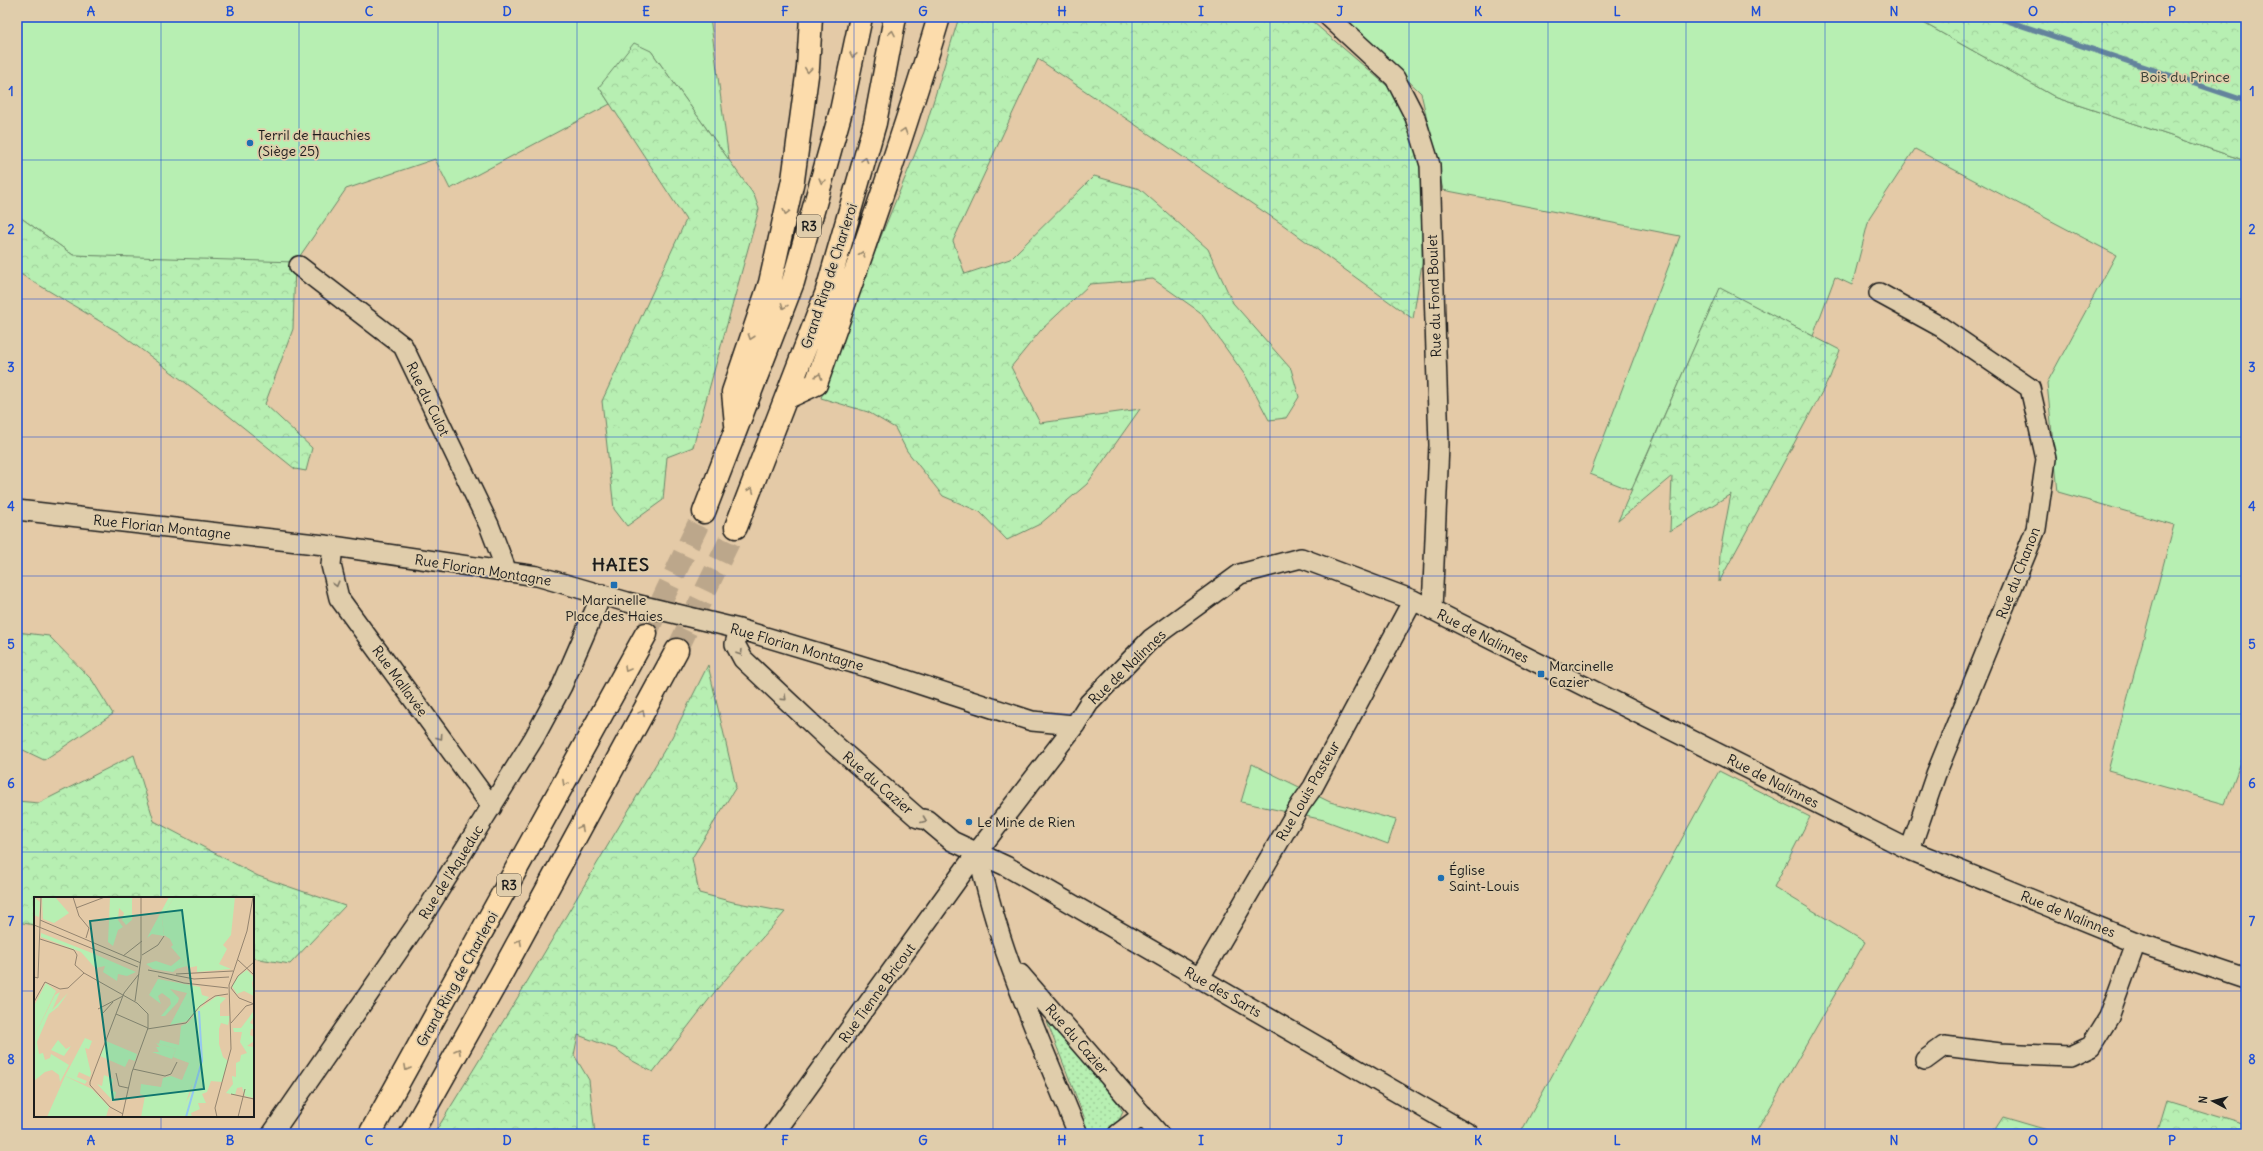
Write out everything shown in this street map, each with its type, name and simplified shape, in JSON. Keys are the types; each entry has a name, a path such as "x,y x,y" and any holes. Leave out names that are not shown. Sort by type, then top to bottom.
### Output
{"highway":[{"path":"737,429 733,392 770,283 793,180 808,68 811,17"},
{"name":"R3","path":"704,512 793,282 841,111 861,17"},
{"name":"Grand Ring de Charleroi","path":"736,527 788,397 826,294 875,123 896,17"},
{"path":"788,397 816,384 880,203 939,17"},
{"name":"Grand Ring de Charleroi","path":"370,1134 646,634"},
{"name":"R3","path":"411,1134 500,976 677,650"}],"street":[{"name":"Rue du Fond Boulet","path":"1329,17 1395,78 1415,117 1430,165 1439,445 1432,610"},
{"name":"Rue du Culot","path":"299,266 403,346 488,525 507,572"},
{"name":"Rue du Chanon","path":"1879,293 1941,327 2030,388 2046,460 2036,529 1936,774 1910,850"},
{"name":"Rue Florian Montagne","path":"17,510 333,546 537,576 739,629 876,670 1032,721 1075,725"},
{"name":"Rue Mallavée","path":"333,546 331,565 339,598 492,807"},
{"name":"Rue de Nalinnes","path":"978,851 1075,725 1089,703 1151,639 1240,574 1301,558 1413,600 1910,850 2136,942 2246,979"},
{"name":"Rue de l'Aqueduc","path":"272,1134 428,908 492,807 534,738 562,686 602,594"},
{"name":"Rue Louis Pasteur","path":"1199,979 1301,804 1313,787 1413,600"},
{"name":"Rue du Cazier","path":"739,629 735,644 742,657 828,739 918,818 927,820 952,841 978,851 986,892 1010,963 1078,1134"},
{"name":"Rue des Sarts","path":"978,851 1469,1134"},
{"name":"Rue Tienne Bricout","path":"774,1134 978,851"},
{"path":"1925,1060 1944,1046 2000,1053 2070,1056 2091,1046 2109,1017 2136,942"},
{"name":"Rue du Cazier","path":"1010,963 1159,1134"},
{"path":"1118,1134 1143,1115"}],"green space":[{"name":"Terril de Hauchies (Siège 25)","path":"17,17 710,17 729,160 651,51 599,87 610,104 450,189 435,159 346,189 293,266 73,255 17,215"},
{"path":"959,17 1307,17 1393,91 1423,164 1422,263 1413,319 1282,224 1038,59 953,241 965,274 1010,259 1094,176 1140,189 1208,249 1233,303 1291,369 1299,397 1286,418 1269,420 1247,378 1200,312 1153,279 1090,284 1041,330 1011,367 1040,423 1140,409 1087,484 1040,524 1007,540 980,512 943,496 907,451 895,428 868,412 821,398 870,263 924,132"},
{"path":"1343,17 1913,17 2057,98 2246,161 2246,749 2225,804 2108,771 2174,525 2058,492 2047,383 2116,255 1915,149 1869,219 1852,285 1835,277 1813,336 1720,289 1631,490 1590,474 1680,236 1443,190 1421,93"},
{"name":"Bois du Prince","path":"1913,17 2246,17 2246,161 2057,98"},
{"path":"634,43 651,51 754,195 759,209 693,447 667,457 663,500 627,526 614,509 602,401 686,220 599,87"},
{"path":"17,215 73,255 295,262 293,329 265,404 312,448 306,471 295,469 218,407 118,332 17,272"},
{"path":"1720,288 1840,350 1830,377 1719,582 1720,552 1731,494 1670,531 1672,476 1618,521"},
{"path":"17,632 49,636 92,680 113,714 44,760 17,747"},
{"path":"708,665 736,787 692,858 699,893 733,902 785,912 717,989 653,1072 631,1060 616,1049 578,1035 574,1055 589,1080 595,1134 434,1134 521,992 672,737"},
{"path":"134,755 154,821 258,876 345,906 290,964 254,958 254,897 34,897 34,925 17,922 17,801 39,803"},
{"path":"1252,764 1330,802 1396,820 1388,844 1324,820 1241,802"},
{"path":"1719,771 1810,817 1774,887 1865,942 1755,1134 1520,1134"},
{"path":"1039,1001 1107,1086 1123,1112 1118,1122 1104,1134 1086,1134 1082,1129 1080,1123 1085,1119 1042,1009 1035,1006"},
{"path":"2167,1101 2246,1125 2246,1134 2157,1134"},
{"path":"2003,1117 2061,1134 1992,1134"}],"waterway":[{"path":"1996,17 2246,101"}],"tunnel":[{"path":"646,634 704,512"},
{"path":"677,650 736,527"}],"place":[{"name":"Terril de Hauchies (Siège 25)","path":"250,143"},
{"name":"Marcinelle Place des Haies","path":"614,585"},
{"name":"Marcinelle Cazier","path":"1541,674"},
{"name":"Le Mine de Rien","path":"969,822"},
{"name":"Église Saint-Louis","path":"1441,878"}],"district":[{"name":"HAIES","path":"621,564"}]}
